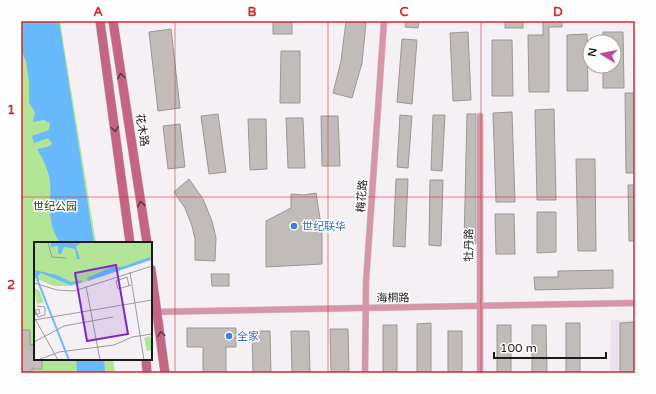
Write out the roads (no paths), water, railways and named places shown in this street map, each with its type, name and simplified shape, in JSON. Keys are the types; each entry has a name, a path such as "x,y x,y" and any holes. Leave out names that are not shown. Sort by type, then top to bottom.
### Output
{"main road":[{"path":"100,21 130,242"},
{"name":"花木路","path":"113,21 147,242"},
{"path":"152,283 154,312 165,373"},
{"path":"146,360 147,373"}],"street":[{"name":"梅花路","path":"365,373 365,309 384,21"},
{"name":"牡丹路","path":"480,116 480,373"},
{"name":"海桐路","path":"154,312 635,303"}],"water":[{"path":"21,21 59,21 94,242 60,242 56,236 50,213 50,181 45,164 37,149 47,147 52,144 48,138 34,143 32,136 49,130 50,123 44,120 33,122 35,112 29,103 29,81 26,61 21,50"},
{"path":"76,360 104,360 105,373 77,373"}],"place":[{"name":"世纪联华","path":"294,226"},
{"name":"全家","path":"229,336"}],"park label":[{"name":"世纪公园","path":"55,206"}]}
